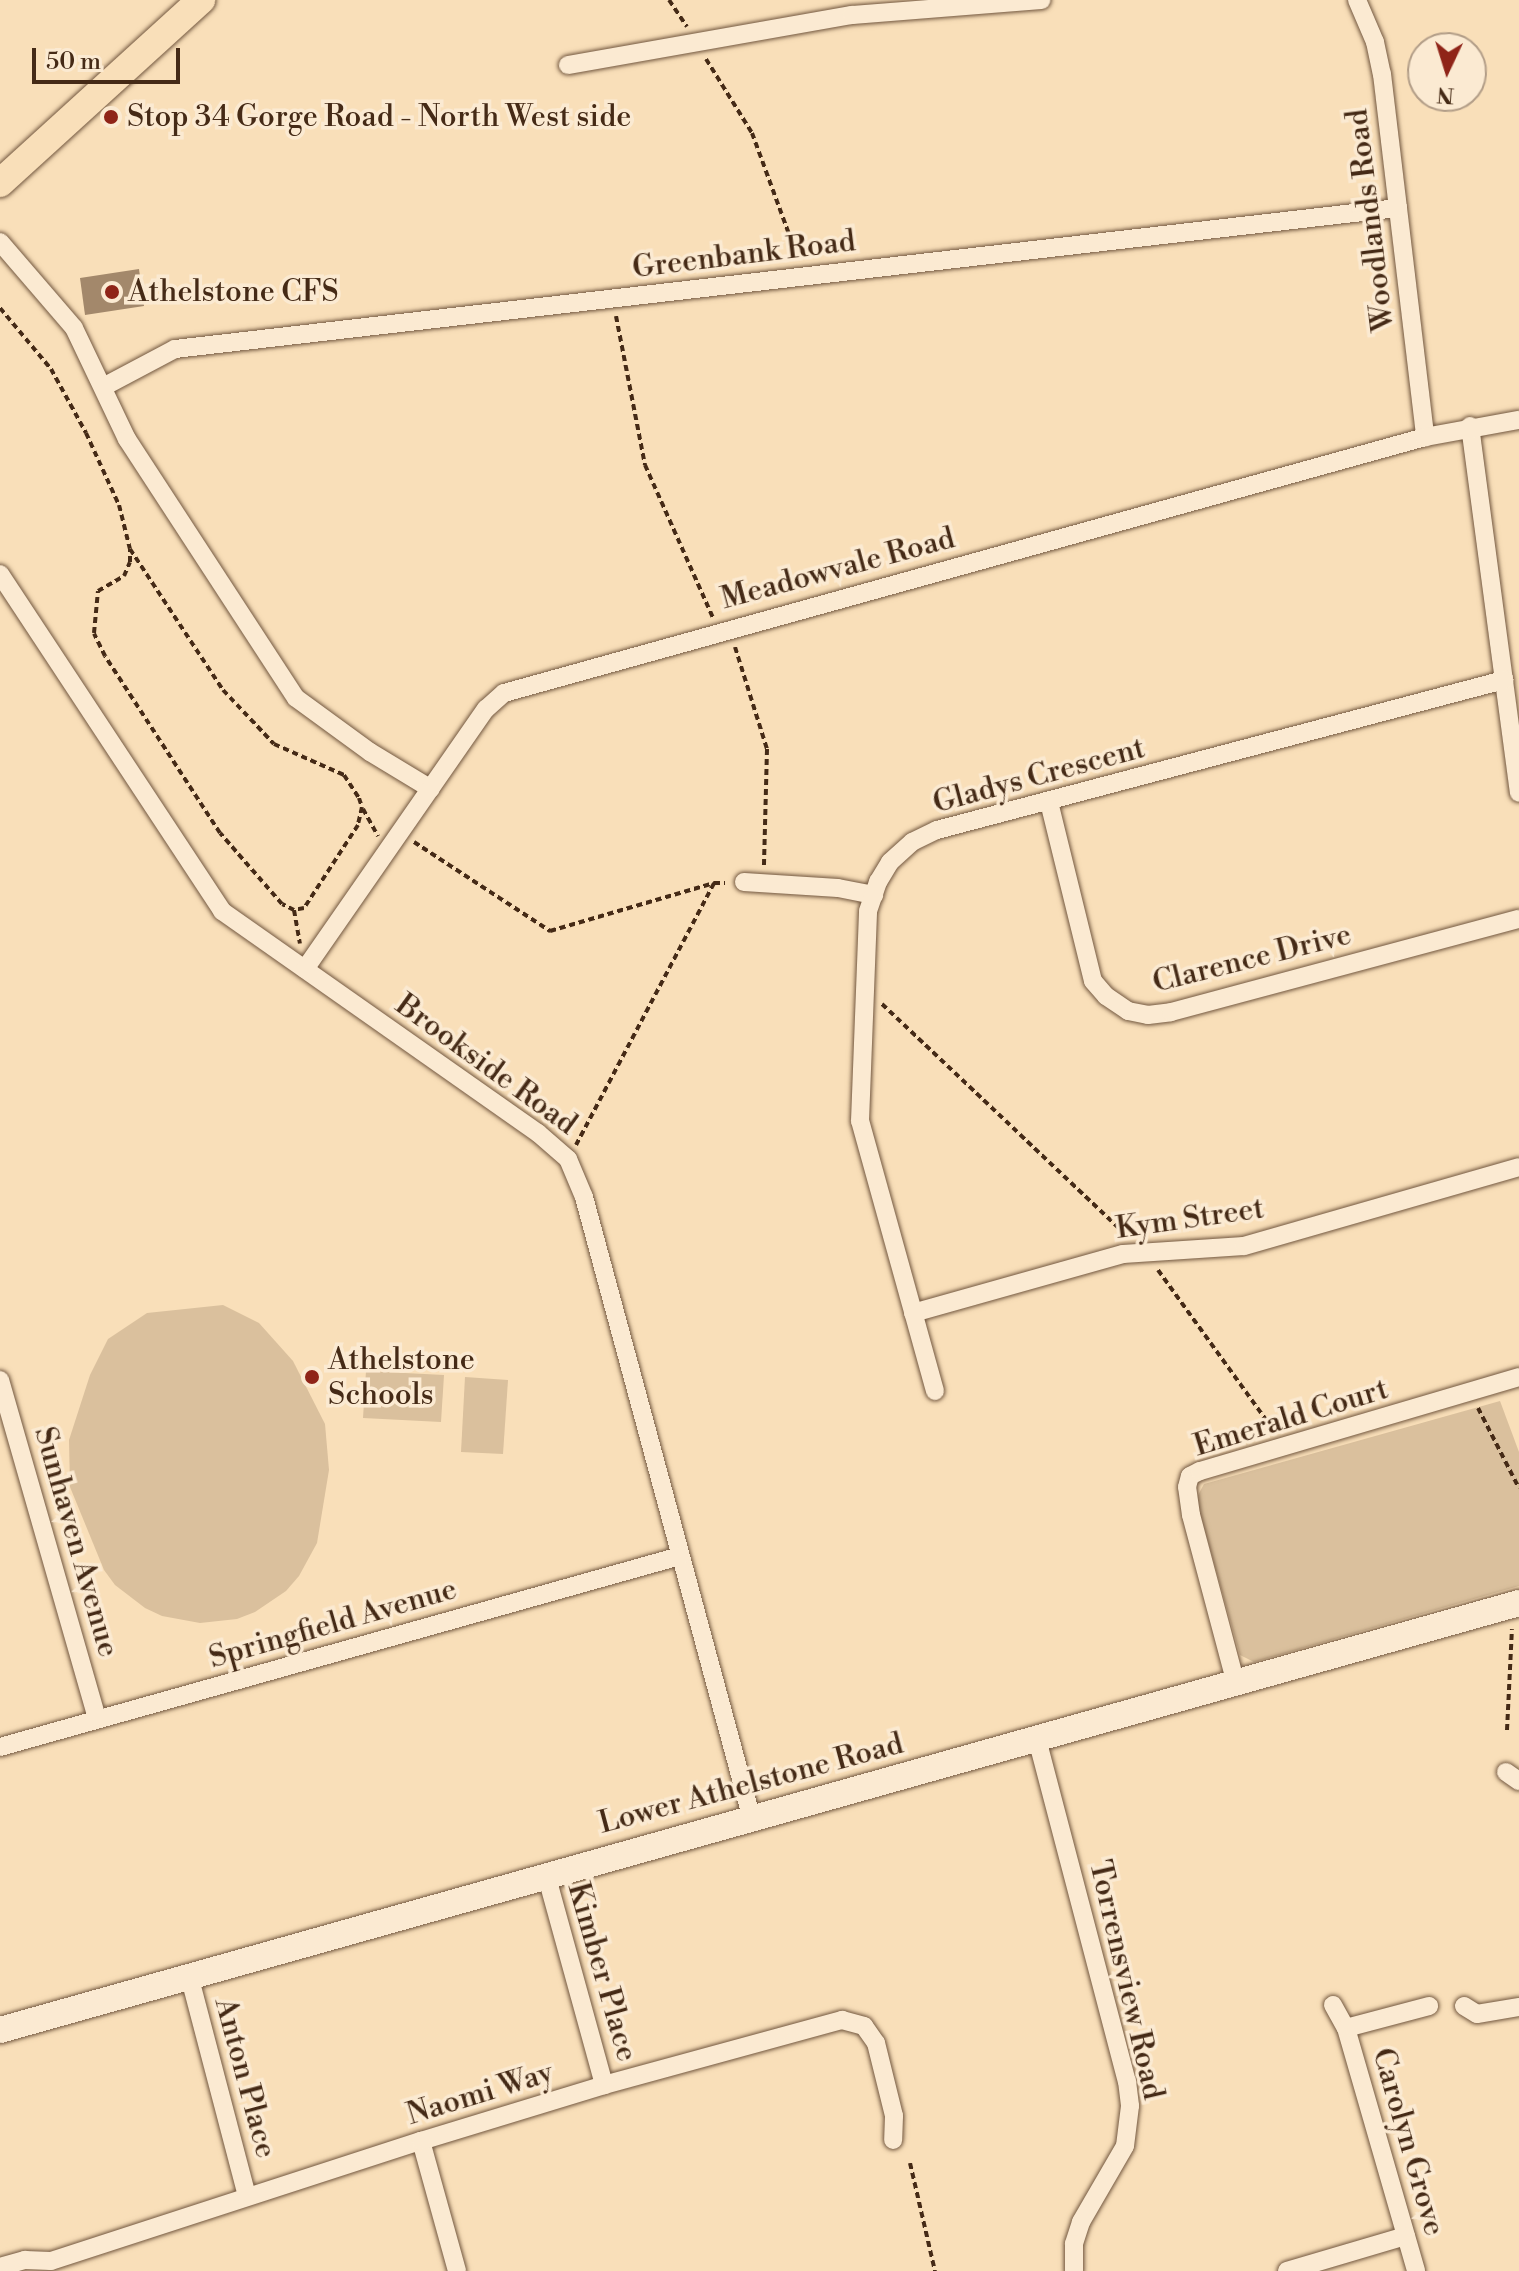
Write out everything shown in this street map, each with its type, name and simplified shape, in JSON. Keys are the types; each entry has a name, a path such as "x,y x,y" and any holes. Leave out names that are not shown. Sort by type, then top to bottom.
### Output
{"main road":[{"path":"0,160 174,0"},
{"path":"0,183 201,0"}],"street":[{"path":"568,65 701,50 852,15 1041,0"},
{"name":"Woodlands Road","path":"1357,0 1375,42 1382,74 1425,437"},
{"name":"Greenbank Road","path":"105,386 175,349 1398,208"},
{"path":"0,242 74,328 105,386 127,439 296,698 370,752 431,789"},
{"name":"Meadowvale Road","path":"305,969 486,709 504,693 1425,437 1470,426 1519,420"},
{"path":"1470,426 1519,793"},
{"name":"Brookside Road","path":"0,574 222,911 538,1133 568,1159 584,1197 751,1816"},
{"path":"0,610 18,602"},
{"name":"Gladys Crescent","path":"935,1391 860,1121 868,911 890,862 912,842 937,830 1504,680"},
{"name":"Clarence Drive","path":"1049,802 1093,981 1128,1011 1148,1015 1171,1012 1519,919"},
{"path":"744,882 874,895"},
{"name":"Kym Street","path":"913,1313 1123,1254 1244,1246 1519,1167"},
{"name":"Emerald Court","path":"1236,1684 1191,1515 1187,1487 1190,1476 1519,1377"},
{"name":"Sunhaven Avenue","path":"0,1380 97,1719"},
{"name":"Springfield Avenue","path":"0,1747 680,1556"},
{"name":"Lower Athelstone Road","path":"0,2030 751,1816 1516,1604"},
{"name":"Torrensview Road","path":"1037,1739 1127,2081 1130,2106 1125,2146 1081,2222 1074,2244 1074,2271"},
{"name":"Kimber Place","path":"546,1874 604,2085"},
{"name":"Anton Place","path":"189,1975 247,2196"},
{"name":"Carolyn Grove","path":"1333,2005 1346,2028 1416,2271"},
{"name":"Carolyn Grove","path":"1346,2028 1429,2006"},
{"path":"1464,2006 1477,2014 1519,2007"},
{"name":"Naomi Way","path":"0,2267 25,2260 50,2266 247,2196 421,2141 604,2085 842,2020 864,2026 876,2043 894,2116 893,2140"},
{"path":"421,2141 457,2271"},
{"path":"1291,2270 1406,2236"}],"path":[{"path":"669,0 752,133 798,259"},
{"path":"614,298 645,465 724,630 767,749 764,883"},
{"path":"0,308 51,369 86,433 119,505 130,549 223,690 274,744 344,775 386,853"},
{"path":"130,549 128,569 120,580 98,591 94,633 105,656 220,833 258,880 282,904 294,910 304,908 358,825 362,807"},
{"path":"400,833 550,931 714,883 744,882"},
{"path":"568,1159 714,883"},
{"path":"294,910 305,969"},
{"path":"865,989 1145,1253 1285,1446"},
{"path":"1471,1393 1500,1457 1519,1488"},
{"path":"1507,1730 1516,1604"},
{"path":"910,2163 935,2271"}],"shaded area":[{"path":"223,1305 259,1323 293,1361 325,1424 329,1470 317,1543 299,1576 286,1591 255,1612 237,1619 200,1623 162,1616 145,1608 115,1585 104,1570 70,1487 69,1440 90,1375 108,1339 147,1313"},
{"path":"366,1371 444,1375 441,1422 363,1418"},
{"path":"465,1377 508,1380 503,1454 461,1452"},
{"path":"1500,1401 1519,1452 1519,1586 1254,1662 1240,1655 1196,1499 1204,1484"}],"building":[{"name":"Athelstone CFS","path":"139,269 144,306 85,315 80,278"}],"place":[{"name":"Stop 34 Gorge Road - North West side","path":"111,117"},
{"name":"Athelstone CFS","path":"112,292"},
{"name":"Athelstone Schools","path":"312,1377"}]}
